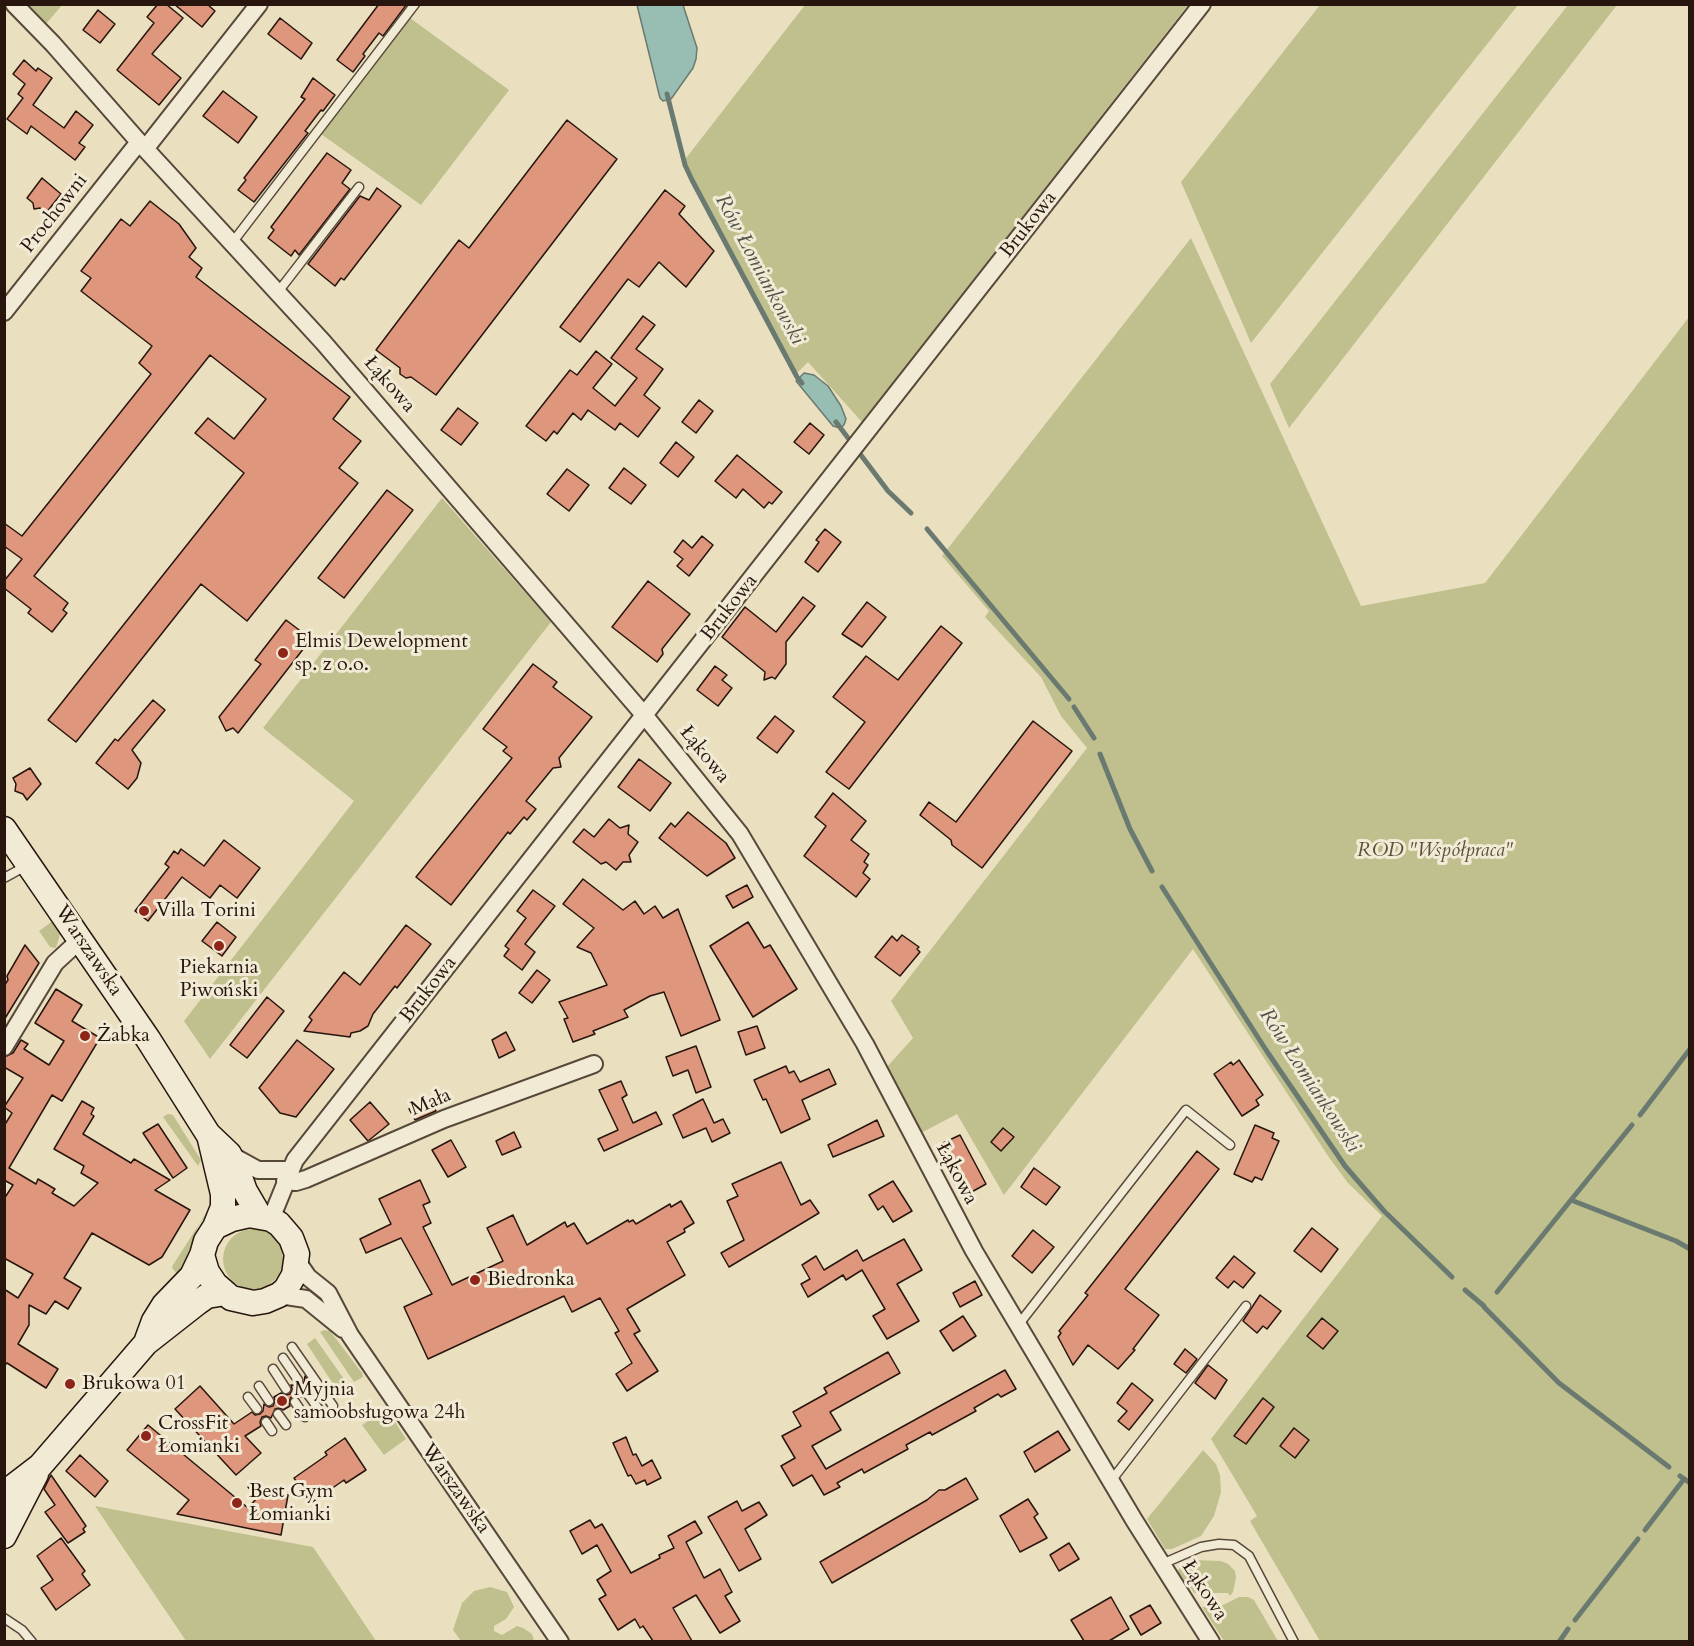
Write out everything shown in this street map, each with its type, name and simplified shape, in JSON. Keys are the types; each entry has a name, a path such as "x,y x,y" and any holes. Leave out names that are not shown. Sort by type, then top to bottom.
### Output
{"street":[{"name":"Łąkowa","path":"14,4 278,292 439,474 645,716 740,834 865,1044 974,1251 1161,1564 1211,1641"},
{"name":"Prochowni","path":"4,312 259,4"},
{"name":"Brukowa","path":"265,1217 295,1160 1202,4"},
{"name":"Warszawska","path":"4,829 81,939 209,1135 229,1154 258,1170 287,1175"},
{"path":"4,1047 55,963 81,939"},
{"name":"Mała","path":"287,1175 296,1182 306,1179 444,1119 594,1064"},
{"name":"Warszawska","path":"209,1135 223,1194 223,1207 215,1227"},
{"name":"Warszawska","path":"229,1154 248,1197 265,1217"},
{"path":"146,1343 153,1322 164,1305 192,1276 206,1241 215,1227 232,1219 249,1215 265,1217 286,1230 295,1248 297,1261 294,1275 286,1289 265,1301 253,1303 241,1301 225,1293 215,1284 207,1272 202,1255"},
{"name":"Warszawska","path":"297,1261 308,1277 328,1293 350,1335 560,1641"},
{"path":"4,1496 40,1466 146,1343 207,1296 225,1293"},
{"name":"Warszawska","path":"279,1295 306,1299 350,1335"},
{"path":"4,1536 40,1466"}],"lane":[{"path":"232,243 415,4"},
{"path":"278,292 359,187"},
{"path":"4,878 29,864"},
{"path":"1018,1324 1185,1110 1230,1145"},
{"path":"1111,1480 1246,1305"},
{"path":"292,1347 333,1406"},
{"path":"283,1358 298,1380"},
{"path":"273,1370 286,1389"},
{"path":"259,1386 269,1401"},
{"path":"308,1393 320,1411"},
{"path":"248,1397 256,1409"},
{"path":"295,1402 306,1418"},
{"path":"278,1414 286,1425"},
{"path":"266,1422 272,1431"},
{"path":"1161,1564 1201,1547 1219,1544 1234,1545 1249,1556 1294,1641"},
{"path":"4,1618 22,1630 32,1641"}],"green space":[{"path":"28,5 62,5 46,24"},
{"path":"805,5 1188,5 862,422 808,362 794,376 683,162"},
{"path":"1320,5 1518,5 1251,343 1181,182"},
{"path":"1568,5 1617,5 1289,428 1270,384"},
{"path":"410,18 509,90 421,205 321,134"},
{"name":"ROD \"Współpraca\"","path":"1191,238 1361,606 1485,583 1689,317 1689,1641 1320,1641 1250,1521 1257,1516 1211,1439 1382,1216 1348,1183 1328,1156 1193,949 1004,1195 957,1114 921,1133 886,1068 913,1038 891,1001 1087,748 1061,716 1041,677 985,617 989,611 942,556"},
{"path":"442,498 551,622 210,1059 184,1021 354,801 263,728"},
{"path":"54,920 60,934 56,948 50,947 39,931"},
{"path":"168,1114 173,1115 201,1160 198,1166 163,1117"},
{"path":"208,1210 210,1210 198,1226 178,1275 172,1268 173,1265"},
{"path":"253,1229 270,1234 278,1242 283,1259 278,1276 270,1284 253,1289 236,1284 228,1276 223,1259 228,1242 236,1234"},
{"path":"330,1331 363,1377 354,1382 320,1332"},
{"path":"315,1338 349,1386 339,1393 307,1344"},
{"path":"384,1410 388,1411 406,1439 384,1455 362,1425"},
{"path":"1203,1450 1216,1464 1220,1475 1221,1492 1214,1516 1201,1536 1172,1549 1165,1549 1147,1519"},
{"path":"95,1506 313,1547 376,1641 186,1641"},
{"path":"1194,1560 1221,1561 1235,1571 1236,1578 1230,1596 1228,1593 1194,1593 1191,1588 1188,1589 1177,1572 1183,1564"},
{"path":"490,1587 507,1592 514,1607 506,1619 494,1626 494,1631 502,1635 517,1626 532,1634 534,1641 461,1641 453,1630 462,1603 474,1591"},
{"path":"1239,1597 1254,1600 1278,1641 1224,1641 1202,1607 1223,1605"}],"water":[{"path":"637,5 683,5 697,48 696,59 693,68 671,99 663,101 660,98"},
{"path":"804,373 814,375 828,386 841,406 846,419 840,428 833,426 796,381"}],"building":[{"path":"158,4 166,4 183,18 152,54 181,78 159,105 117,70 154,23 147,17"},
{"path":"174,4 207,4 215,11 202,27"},
{"path":"379,4 407,4 383,36 379,33 353,72 337,60"},
{"path":"98,10 115,24 100,43 83,30"},
{"path":"280,18 312,43 301,59 268,34"},
{"path":"24,60 36,71 38,68 52,78 33,105 64,128 76,111 93,125 79,143 85,147 75,160 31,126 27,134 7,119 23,98 18,94 25,84 13,74"},
{"path":"313,78 335,95 305,131 308,133 254,202 238,190 246,180 244,178 305,99 301,97"},
{"path":"223,91 257,117 238,143 203,116"},
{"path":"567,120 617,159 436,395 411,377 406,378 400,374 400,368 376,350 459,240 469,248"},
{"path":"327,153 351,170 342,183 350,189 299,255 295,250 291,256 268,238 274,230 271,227"},
{"path":"42,178 61,194 46,213 40,208 34,209 33,203 27,198"},
{"path":"377,188 401,206 344,280 341,278 335,286 308,264 360,196 369,200"},
{"path":"665,190 685,206 679,214 714,251 686,287 659,262 639,287 628,279 580,342 560,327"},
{"path":"150,201 179,224 196,248 189,257 202,268 196,277 350,397 333,419 361,441 339,468 358,483 247,621 201,584 76,742 48,720 244,473 195,433 208,418 234,439 266,399 210,355 34,576 68,603 63,610 67,613 52,632 28,613 31,609 4,588 4,581 22,559 4,546 4,523 22,536 151,374 139,363 152,346 81,291 91,278 81,271 121,219 130,226"},
{"path":"643,316 655,325 636,349 663,369 644,395 660,408 638,437 620,423 615,430 588,410 581,420 573,413 557,434 554,431 546,441 526,426 570,370 577,375 596,351 612,364 593,388 615,406 637,378 611,358"},
{"path":"699,400 713,411 696,433 682,422"},
{"path":"458,408 478,423 461,445 441,430"},
{"path":"810,423 824,435 809,454 794,442"},
{"path":"676,442 694,457 678,477 660,463"},
{"path":"737,455 782,492 772,504 769,502 764,508 743,489 736,498 715,481"},
{"path":"624,468 646,485 631,504 609,488"},
{"path":"567,469 589,485 569,511 547,494"},
{"path":"387,490 413,510 344,598 318,578"},
{"path":"825,529 841,542 818,572 805,562 819,542 816,540"},
{"path":"702,536 713,545 689,576 677,566 683,559 674,552 683,540 692,548"},
{"path":"648,581 690,614 662,649 663,654 657,662 612,627"},
{"path":"803,597 815,606 786,642 786,664 775,679 772,677 764,680 765,672 722,637 745,607 776,632"},
{"path":"867,602 886,617 862,647 842,634"},
{"path":"286,620 311,639 238,733 233,728 226,731 219,717 261,664 255,660"},
{"path":"941,626 962,643 849,789 826,772 865,722 833,697 866,656 898,680"},
{"path":"533,664 557,682 553,687 592,717 559,758 561,767 553,768 526,801 536,809 527,820 524,817 510,834 508,832 451,905 416,877 512,758 503,751 507,747 483,729"},
{"path":"715,666 727,675 722,680 732,688 718,706 697,690"},
{"path":"153,700 165,710 132,750 141,763 137,778 128,789 96,763 115,739 118,741"},
{"path":"775,716 794,731 777,753 757,738"},
{"path":"1033,721 1072,751 982,868 952,845 951,840 920,815 929,802 956,822"},
{"path":"639,759 671,783 650,811 618,787"},
{"path":"30,768 41,784 27,800 23,794 15,791 16,784 13,778"},
{"path":"833,793 866,821 851,840 869,854 864,862 868,865 863,873 870,879 856,897 804,856 826,826 815,817"},
{"path":"688,812 726,843 735,858 707,876 659,838 671,823 675,827"},
{"path":"609,819 620,828 629,825 628,834 638,842 629,855 631,862 623,862 616,870 606,862 601,864 573,842 584,829 594,837"},
{"path":"224,840 260,868 237,898 220,885 210,898 182,877 148,921 135,911 169,867 165,864 174,851 178,854 181,849 204,866"},
{"path":"583,879 623,910 635,901 644,914 655,906 663,918 678,909 720,1020 681,1036 664,992 650,996 624,1010 628,1017 593,1031 595,1034 573,1042 564,1019 568,1018 559,1002 607,985 591,953 577,947 594,928 563,904"},
{"path":"747,885 753,897 733,908 726,896"},
{"path":"533,890 555,906 525,944 535,952 522,970 504,956 509,949 505,946 526,918 517,911"},
{"path":"217,922 236,937 222,956 202,941"},
{"path":"748,922 764,948 770,945 797,989 753,1017 710,946"},
{"path":"406,925 431,944 397,988 395,986 373,1014 368,1026 351,1033 350,1037 304,1031 312,1020 309,1017 344,972 360,985"},
{"path":"902,935 919,947 917,949 920,952 900,976 875,957 892,936 897,941"},
{"path":"25,945 39,963 4,1020 4,986 8,980 7,976"},
{"path":"537,970 550,980 532,1003 519,993"},
{"path":"56,989 82,1005 72,1021 100,1038 62,1101 52,1095 9,1168 36,1184 38,1179 55,1189 52,1193 74,1206 98,1183 81,1173 84,1166 54,1149 82,1101 94,1108 91,1114 94,1116 83,1134 131,1163 134,1159 170,1180 155,1190 190,1210 162,1257 149,1265 92,1233 64,1278 81,1288 68,1309 55,1301 46,1314 29,1305 29,1325 18,1344 58,1369 46,1388 7,1363 4,1366 4,1289 18,1298 33,1274 4,1258 4,1199 13,1185 4,1180 4,1126 12,1113 4,1107 23,1078 4,1067 4,1057 13,1053 21,1040 28,1044 24,1049 49,1065 64,1041 35,1023"},
{"path":"267,997 284,1011 247,1058 230,1045"},
{"path":"757,1026 765,1048 746,1055 738,1032"},
{"path":"506,1032 515,1050 499,1058 492,1040"},
{"path":"297,1040 334,1069 296,1117 280,1113 259,1088"},
{"path":"696,1046 711,1087 696,1093 688,1070 673,1076 666,1057"},
{"path":"1239,1060 1263,1095 1256,1100 1259,1105 1242,1116 1214,1074 1231,1062 1233,1065"},
{"path":"786,1066 789,1073 794,1071 800,1082 829,1069 836,1084 802,1100 810,1119 781,1133 766,1099 763,1100 754,1080"},
{"path":"621,1081 627,1095 622,1098 633,1123 656,1112 662,1124 604,1151 598,1139 618,1130 599,1090"},
{"path":"703,1099 714,1123 723,1119 730,1133 712,1142 706,1128 683,1138 673,1115"},
{"path":"431,1100 436,1111 415,1120 409,1109"},
{"path":"370,1102 389,1124 368,1141 350,1120"},
{"path":"877,1120 884,1136 833,1157 828,1145"},
{"path":"158,1124 187,1168 173,1178 143,1133"},
{"path":"1255,1125 1274,1133 1272,1138 1279,1141 1262,1180 1255,1177 1252,1182 1234,1174"},
{"path":"1003,1128 1014,1137 1001,1151 991,1142"},
{"path":"514,1132 521,1147 502,1155 496,1141"},
{"path":"960,1135 986,1184 968,1194 941,1144"},
{"path":"451,1140 466,1167 448,1177 432,1150"},
{"path":"1197,1151 1219,1169 1125,1289 1159,1315 1133,1349 1135,1350 1118,1369 1088,1345 1073,1365 1058,1337 1061,1333 1059,1331 1088,1295 1085,1293"},
{"path":"781,1162 801,1205 810,1200 819,1213 729,1267 721,1253 744,1240 727,1201 738,1196 732,1184"},
{"path":"1034,1168 1060,1187 1046,1205 1021,1187"},
{"path":"420,1180 430,1202 423,1205 431,1223 423,1227 452,1285 503,1261 487,1228 513,1215 527,1245 565,1222 567,1227 574,1223 587,1244 628,1220 629,1222 633,1220 636,1224 670,1204 671,1207 681,1201 694,1223 684,1229 685,1232 667,1242 685,1275 627,1309 640,1331 634,1334 658,1371 627,1391 616,1374 632,1363 615,1333 619,1331 600,1298 572,1312 564,1296 428,1359 404,1307 432,1294 401,1238 366,1253 360,1239 391,1224 379,1199"},
{"path":"893,1181 912,1211 893,1222 883,1206 878,1210 869,1195"},
{"path":"1312,1228 1338,1249 1321,1272 1294,1251"},
{"path":"1033,1230 1054,1247 1032,1273 1012,1256"},
{"path":"904,1239 922,1270 897,1284 919,1321 887,1339 873,1316 885,1309 862,1270 846,1280 843,1275 808,1297 801,1284 810,1279 802,1265 816,1256 824,1270 857,1250 863,1261"},
{"path":"1234,1256 1255,1273 1243,1288 1234,1281 1228,1288 1216,1278"},
{"path":"975,1281 982,1295 960,1307 953,1293"},
{"path":"1260,1295 1281,1311 1267,1329 1263,1326 1257,1333 1243,1321"},
{"path":"963,1316 976,1336 953,1351 940,1331"},
{"path":"1322,1318 1338,1331 1323,1349 1307,1336"},
{"path":"1185,1349 1197,1359 1186,1373 1174,1364"},
{"path":"888,1352 900,1373 830,1412 841,1430 812,1446 826,1469 1005,1370 1016,1389 1001,1397 998,1394 974,1408 976,1411 932,1435 930,1432 906,1445 908,1449 864,1473 862,1469 837,1483 840,1487 824,1495 812,1475 793,1486 781,1466 795,1458 782,1436 801,1426 793,1412 827,1393 824,1388"},
{"path":"1208,1365 1227,1380 1215,1399 1195,1383"},
{"path":"305,1376 314,1389 304,1388 301,1391 302,1397 291,1397 290,1406 283,1410 275,1409 271,1418 262,1417 261,1426 245,1436 261,1453 236,1475 175,1409 200,1386 234,1424 252,1412 255,1415 260,1414 264,1404 269,1407 273,1406 274,1397 281,1393 290,1394 291,1385 301,1386"},
{"path":"1132,1383 1153,1400 1129,1430 1118,1421 1127,1411 1117,1403"},
{"path":"1263,1398 1274,1407 1246,1444 1234,1436"},
{"path":"148,1425 248,1508 257,1498 248,1487 288,1495 281,1535 177,1514 189,1500 127,1450"},
{"path":"1294,1428 1309,1440 1295,1458 1280,1446"},
{"path":"1058,1431 1070,1450 1035,1472 1024,1452"},
{"path":"626,1437 633,1455 636,1454 642,1466 652,1460 661,1478 647,1485 645,1480 636,1484 631,1475 628,1476 613,1443"},
{"path":"345,1438 366,1470 346,1483 344,1480 311,1503 294,1478 327,1455 325,1452"},
{"path":"80,1455 108,1481 95,1497 66,1471"},
{"path":"51,1475 86,1526 83,1529 85,1532 68,1543 45,1512 55,1505 44,1489"},
{"path":"966,1478 978,1499 832,1583 820,1562 927,1500 939,1490 945,1490"},
{"path":"1028,1499 1038,1514 1034,1517 1047,1538 1020,1552 1000,1516"},
{"path":"737,1501 742,1511 759,1502 767,1515 745,1529 761,1559 739,1571 708,1517"},
{"path":"590,1520 595,1528 602,1524 631,1573 674,1548 668,1536 695,1521 702,1533 686,1542 704,1578 720,1569 732,1592 725,1596 740,1621 720,1633 696,1595 673,1608 692,1641 653,1641 643,1626 640,1628 635,1619 618,1630 599,1599 606,1595 597,1580 611,1571 597,1545 582,1554 570,1531"},
{"path":"61,1538 85,1571 82,1574 90,1585 56,1610 41,1588 53,1580 37,1556"},
{"path":"1069,1543 1079,1559 1059,1571 1050,1555"},
{"path":"1111,1597 1129,1629 1109,1641 1084,1641 1071,1620"},
{"path":"1150,1605 1161,1623 1141,1635 1130,1616"}],"waterway":[{"name":"Rów Łomiankowski","path":"667,94 685,165 692,180 802,383"},
{"name":"Rów Łomiankowski","path":"836,422 888,491 911,513"},
{"name":"Rów Łomiankowski","path":"927,529 1069,699"},
{"name":"Rów Łomiankowski","path":"1074,707 1094,738"},
{"name":"Rów Łomiankowski","path":"1100,754 1130,829 1152,871"},
{"name":"Rów Łomiankowski","path":"1162,887 1266,1050 1345,1166 1384,1211 1452,1277"},
{"path":"1640,1115 1690,1049"},
{"path":"1571,1200 1632,1125"},
{"name":"Rów Łomiankowski","path":"1497,1292 1571,1200 1676,1241 1690,1249"},
{"name":"Rów Łomiankowski","path":"1465,1290 1484,1306"},
{"path":"1484,1307 1559,1383 1669,1467"},
{"path":"1680,1476 1690,1483"},
{"path":"1645,1530 1684,1479"},
{"path":"1575,1620 1638,1539"},
{"path":"1559,1642 1568,1629"}],"place":[{"name":"Elmis Dewelopment sp. z o.o.","path":"283,653"},
{"name":"Villa Torini","path":"144,911"},
{"name":"Piekarnia Piwoński","path":"219,946"},
{"name":"Żabka","path":"85,1036"},
{"name":"Biedronka","path":"475,1280"},
{"name":"Brukowa 01","path":"70,1384"},
{"name":"Myjnia samoobsługowa 24h","path":"282,1401"},
{"name":"CrossFit Łomianki","path":"146,1436"},
{"name":"Best Gym Łomianki","path":"237,1503"}]}
